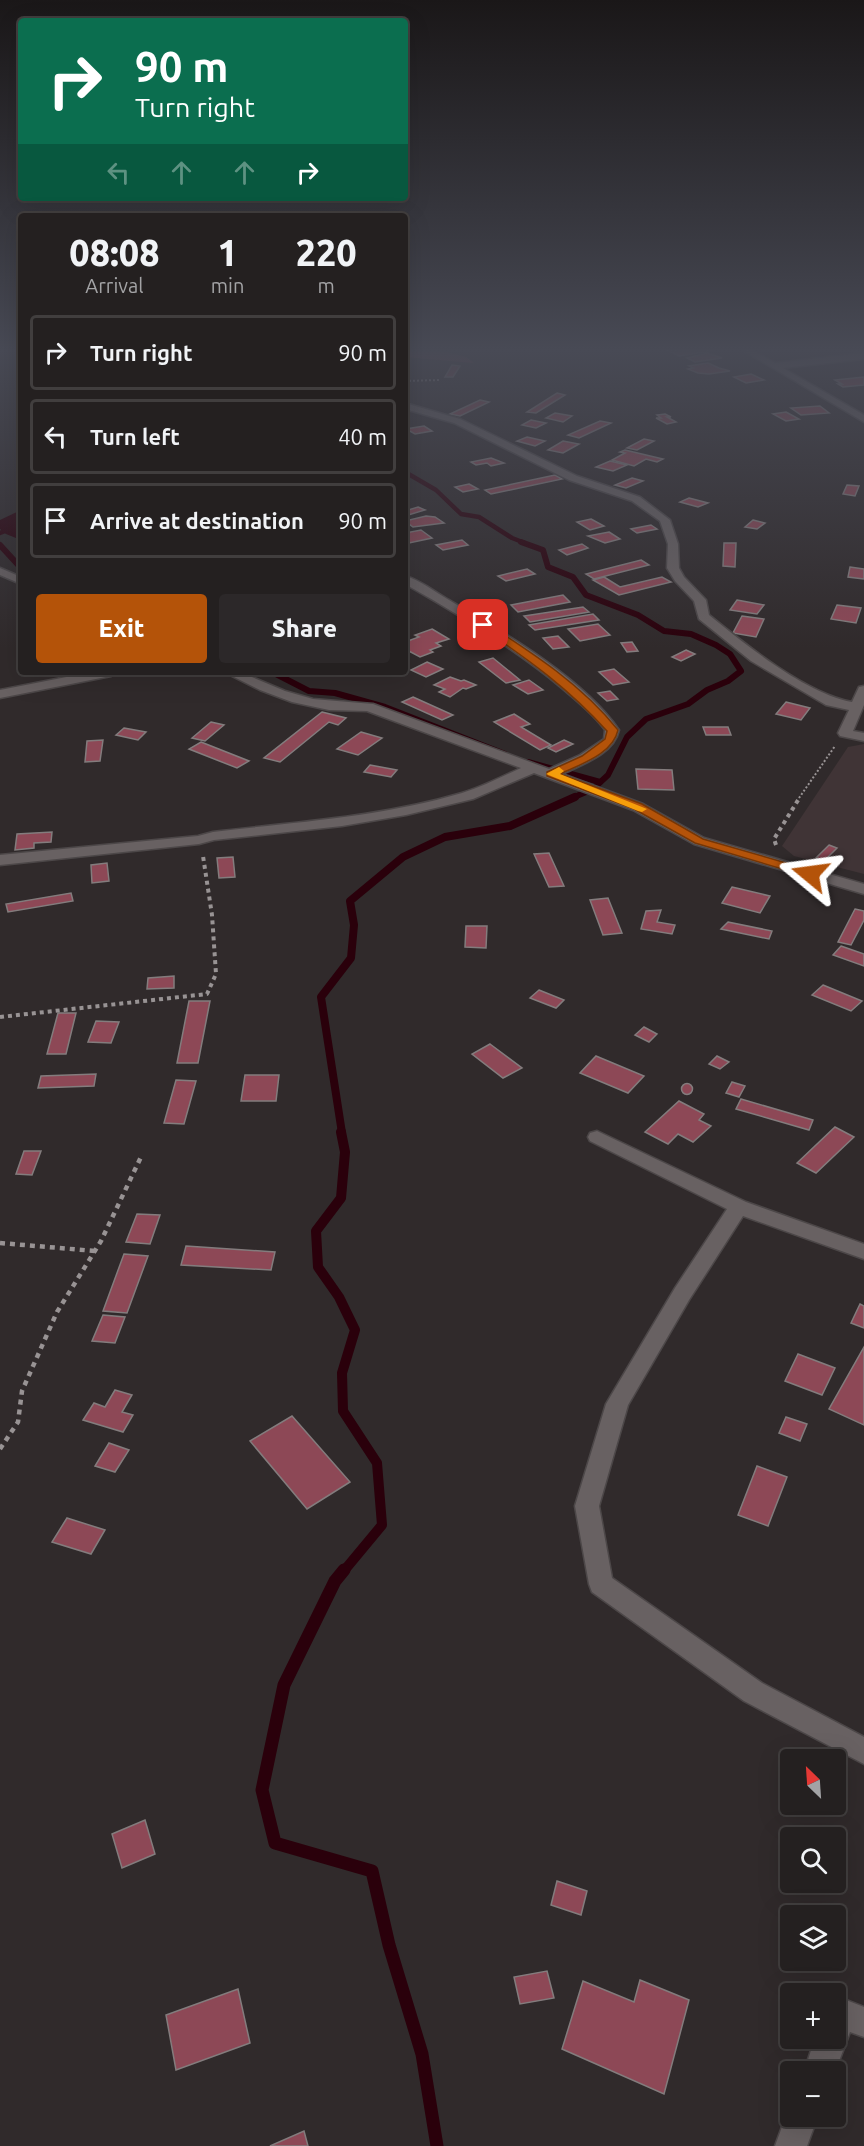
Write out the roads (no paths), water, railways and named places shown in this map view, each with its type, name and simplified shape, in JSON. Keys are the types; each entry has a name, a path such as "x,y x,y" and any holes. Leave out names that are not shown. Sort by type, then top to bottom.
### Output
{"street":[{"path":"512,448 573,478 636,499 665,520 673,544 673,568 679,579 700,600 703,616 755,658 831,702 855,707"},
{"path":"0,571 18,580"},
{"path":"0,584 18,580"},
{"path":"408,581 517,646 566,684 604,719 612,730 610,741 585,758 551,774"},
{"path":"0,694 96,675"},
{"path":"237,675 289,698 315,705 345,708 368,707 638,807 699,841 864,889"},
{"path":"864,690 845,733 864,737"},
{"path":"0,860 199,840 213,836 319,824 419,808 471,795 532,769"},
{"path":"597,1137 739,1207 864,1252"},
{"path":"739,1207 682,1294 618,1404 587,1506 601,1584 753,1692 864,1751"},
{"path":"846,2015 864,2022"},
{"path":"791,2146 798,2127"}],"waterway":[{"path":"408,474 436,490 461,514 479,517 512,538 525,543"},
{"path":"0,533 18,526"},
{"path":"521,542 543,550 548,567 573,577 586,595 638,615 664,631 691,634 716,645 730,654 741,671 728,681 707,690 688,704 646,719 627,737 608,775 593,789 572,798"},
{"path":"0,545 18,565"},
{"path":"278,675 309,691 335,693 385,707 505,754"},
{"path":"528,762 600,782"},
{"path":"342,1133 321,997 351,958 354,925 350,901 403,857 445,837 510,826 575,797"},
{"path":"341,1132 345,1152 341,1198 316,1231 318,1267 339,1297 355,1330 342,1373 343,1411 377,1463 382,1525 343,1572"},
{"path":"344,1570 335,1581 284,1685 262,1790 275,1843 372,1871 389,1945 422,2054 437,2146"}]}
